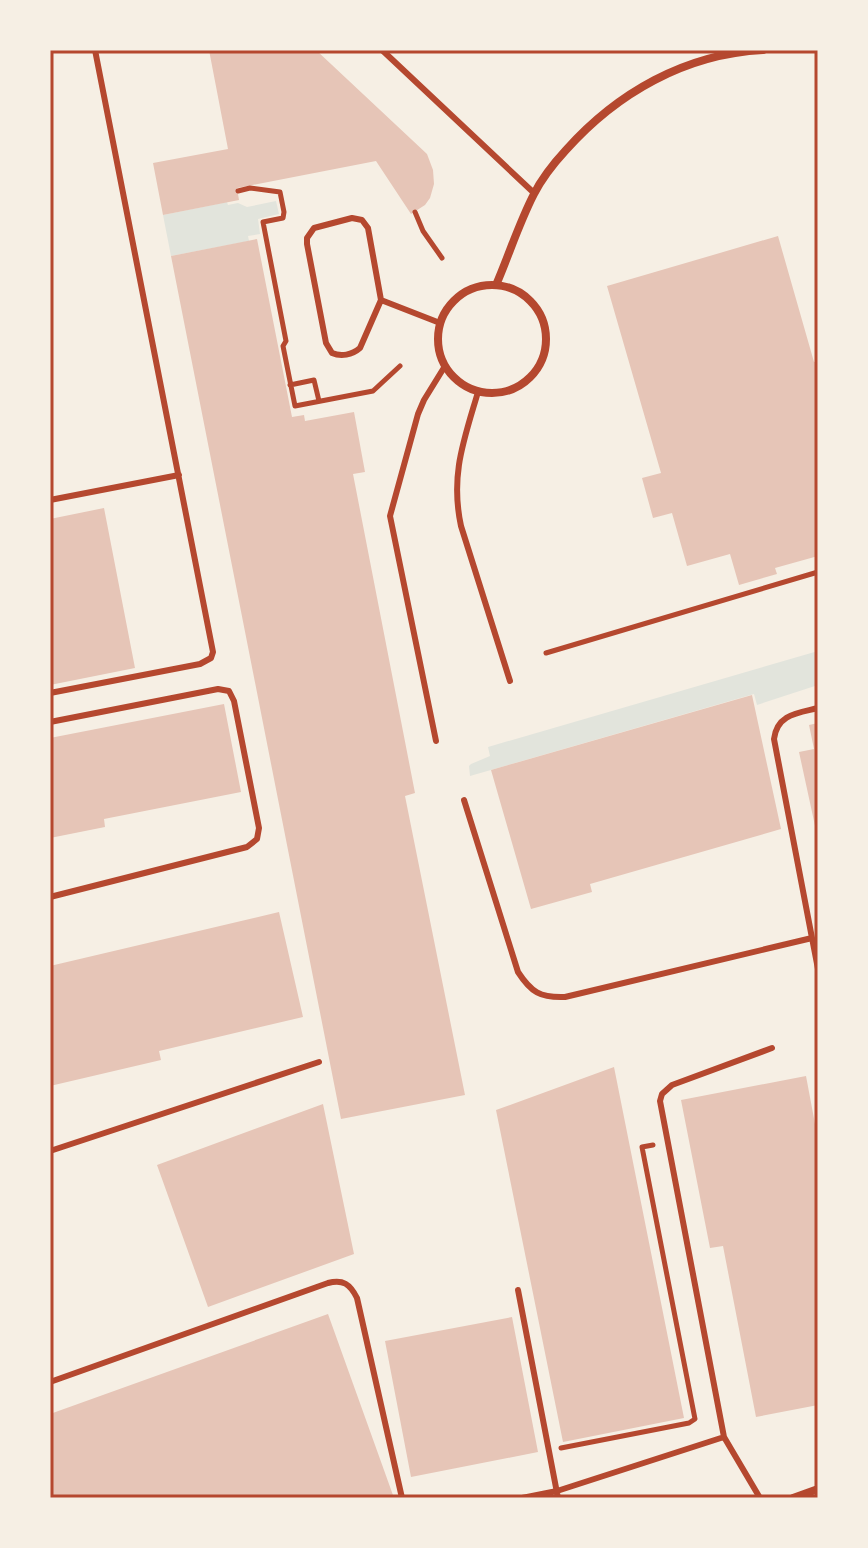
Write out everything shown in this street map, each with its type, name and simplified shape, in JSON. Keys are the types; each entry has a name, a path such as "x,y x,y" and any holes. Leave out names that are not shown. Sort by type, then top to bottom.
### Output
{"street":[{"path":"496,285 534,193 552,166 600,116 655,78 709,58 763,50"},
{"path":"481,285 496,285 512,288 538,308 545,324 547,340 544,356 531,376 510,390 494,394 478,392 453,377 445,366 438,345 440,323 456,299 481,285"},
{"path":"794,1498 818,1489"}],"lane":[{"path":"50,693 200,664 211,658 213,646 95,50"},
{"path":"382,50 534,193"},
{"path":"352,218 366,223 381,300 358,351 344,355 332,353 326,343 307,244 307,238 314,228 352,218"},
{"path":"381,300 440,323"},
{"path":"436,741 390,516 418,414 445,366"},
{"path":"478,392 458,464 456,501 510,681"},
{"path":"50,500 179,475"},
{"path":"50,722 218,689 229,691 234,701 259,828 257,839 247,847 50,897"},
{"path":"818,708 782,720 777,725 774,739 818,969"},
{"path":"464,800 518,972 526,985 537,993 550,998 565,997 812,938"},
{"path":"760,1498 724,1437 660,1101 672,1085 772,1048"},
{"path":"50,1151 319,1062"},
{"path":"50,1382 328,1283 347,1283 357,1298 402,1498"},
{"path":"518,1290 557,1495"},
{"path":"522,1498 557,1495 724,1437"}],"path":[{"path":"238,191 250,188 280,192 283,218 263,222 295,406 373,391 400,366"},
{"path":"415,212 423,231 442,258"},
{"path":"290,385 314,380 319,401"},
{"path":"546,653 818,572"},
{"path":"549,1450 689,1423 695,1419 642,1147 667,1142"}],"shaded area":[{"path":"276,201 279,214 258,219 260,234 248,236 249,241 171,256 163,215 227,202 228,205 238,203 247,207"},
{"path":"818,651 818,685 757,705 754,694 470,776 471,764 490,756 488,747"}],"building":[{"path":"209,50 316,50 427,154 434,184 430,198 411,214 376,161 237,188 239,200 163,215 153,163 228,149"},
{"path":"778,236 814,362 818,361 818,556 775,568 777,574 739,585 730,554 687,566 672,513 653,518 642,478 661,473 607,286"},
{"path":"257,239 292,417 304,415 305,421 354,412 365,472 353,474 415,793 405,796 465,1095 341,1119 171,256"},
{"path":"104,508 135,668 50,685 50,519"},
{"path":"752,695 781,829 590,884 592,892 531,909 491,770"},
{"path":"224,704 241,792 104,819 105,827 50,838 50,738"},
{"path":"818,723 817,835 799,752 814,749 809,725"},
{"path":"279,912 303,1017 159,1051 161,1060 50,1086 50,966"},
{"path":"614,1067 684,1418 563,1442 496,1110"},
{"path":"806,1076 818,1140 818,1405 756,1417 723,1246 710,1248 681,1100"},
{"path":"323,1104 354,1254 208,1307 157,1165"},
{"path":"328,1314 394,1498 50,1498 50,1414"},
{"path":"512,1317 538,1452 411,1477 385,1341"}]}
